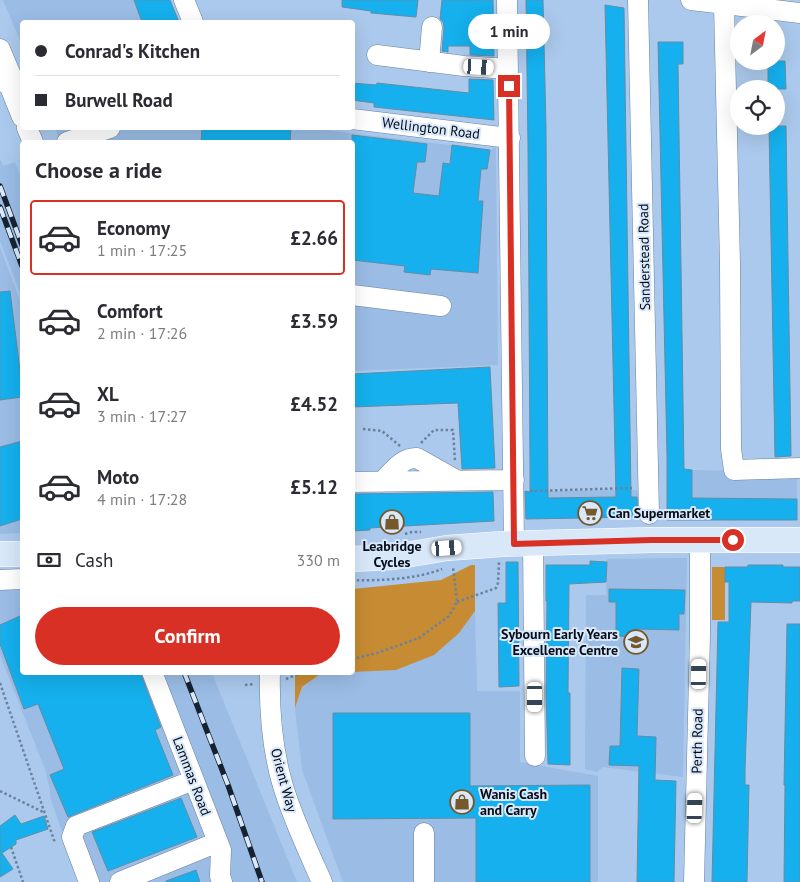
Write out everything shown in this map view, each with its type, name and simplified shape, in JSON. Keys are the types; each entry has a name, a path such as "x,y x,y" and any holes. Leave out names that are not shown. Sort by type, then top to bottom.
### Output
{"main road":[{"path":"355,559 394,557 447,548 516,548 700,540 800,540"},
{"path":"0,554 20,554"}],"street":[{"path":"184,0 192,20"},
{"path":"507,0 512,407 516,548 536,756"},
{"name":"Sanderstead Road","path":"638,0 650,514"},
{"path":"691,0 800,12"},
{"path":"724,4 730,264 730,449 734,470 800,468"},
{"path":"429,62 432,27"},
{"path":"0,49 13,80 5,79"},
{"path":"377,55 464,66 508,69"},
{"path":"5,79 20,113"},
{"name":"Wellington Road","path":"355,119 510,138"},
{"path":"74,140 104,130"},
{"path":"355,295 441,306"},
{"path":"382,482 415,452 417,458 458,481"},
{"path":"355,482 458,481 514,485"},
{"name":"Perth Road","path":"694,882 700,644 700,540"},
{"path":"0,580 20,579"},
{"name":"Lammas Road","path":"153,675 221,850 220,876 222,882"},
{"name":"Orient Way","path":"276,677 270,718 276,760 294,818 322,882"},
{"path":"89,882 72,837 76,826 194,780"},
{"path":"424,834 424,882"},
{"path":"120,882 218,842"}],"path":[{"path":"363,429 382,431 415,452 434,430 453,430 455,468 436,468"},
{"path":"514,485 648,488"},
{"path":"457,602 496,588 516,548"},
{"path":"355,658 377,653 420,638 450,616 457,602 452,566"},
{"path":"0,683 57,847"},
{"path":"0,791 44,812"},
{"path":"11,847 23,882"}],"shaded area":[{"path":"3,0 170,0 177,20 20,20 20,40"},
{"path":"56,130 325,130 490,150 496,147 498,365 355,371 355,140 59,140"},
{"path":"0,159 3,166 15,162 20,175 20,293 0,241"},
{"path":"0,247 20,301 20,533 0,534"},
{"path":"692,470 797,472 797,520 692,520"},
{"path":"638,490 638,517 524,519 524,491"},
{"name":"Sybourn Early Years Excellence Centre","path":"687,558 683,777 603,767 597,772 585,769 586,595 606,595 607,559"},
{"path":"471,565 475,565 475,611 459,633 434,655 396,670 355,672 355,589 441,580"},
{"path":"712,567 725,567 725,620 712,620"},
{"path":"0,582 20,582 20,675 213,675 297,882 79,882 50,797 45,769 0,655"},
{"path":"475,611 477,691 520,691 520,762 598,776 598,882 343,882 302,770 295,708 302,688 319,675 355,675 355,672 396,670 459,633"},
{"path":"295,675 319,675 302,687 295,708"}],"building":[{"path":"134,0 170,0 178,20 141,20"},
{"path":"342,0 418,0 416,17 371,13 371,11 342,7"},
{"path":"442,0 493,0 494,56 470,55 470,46 448,46 448,52 442,51 444,28 443,22 440,19"},
{"path":"526,0 543,0 546,128 548,498 616,497 605,5 624,8 631,497 637,497 638,517 526,519 525,491 530,492 530,463"},
{"path":"658,42 683,42 683,64 678,64 684,469 692,470 692,498 797,499 797,520 667,520"},
{"path":"785,61 786,89 785,80 768,80 768,70 785,70"},
{"path":"469,79 493,80 494,120 374,107 374,103 355,100 355,83 376,85 377,83 469,93"},
{"path":"786,126 791,456 775,457 769,135 785,135"},
{"path":"202,130 291,130 290,140 201,140"},
{"path":"352,135 427,144 425,162 417,162 413,193 439,196 443,163 450,164 452,145 490,150 487,169 481,169 478,201 483,201 478,273 431,269 430,275 404,272 405,266 355,260 355,140 352,140"},
{"path":"10,291 20,370 20,397 0,400 0,292"},
{"path":"490,367 495,468 462,469 458,403 355,407 355,374"},
{"path":"20,442 20,520 0,526 0,447"},
{"path":"493,492 494,521 370,528 370,530 355,531 355,494"},
{"path":"590,561 607,562 606,582 569,584 568,693 570,693 570,765 548,764 546,565 590,565"},
{"path":"506,562 518,562 519,686 499,687 498,603 506,603"},
{"path":"748,565 800,567 800,601 792,601 792,603 751,602 745,770 745,785 749,785 747,882 712,882 718,622 729,622 729,582 725,582 725,567 748,567"},
{"path":"609,589 685,590 684,614 679,614 679,630 635,629 635,637 616,636 616,602 609,602"},
{"path":"20,616 20,675 141,675 161,727 155,730 173,775 68,817 50,775 64,769 38,704 24,709 0,644 0,625"},
{"path":"787,624 800,624 800,882 784,882"},
{"path":"622,668 639,669 637,736 656,737 655,780 676,781 674,882 637,882 639,766 609,765 610,746 620,746"},
{"name":"Wanis Cash and Carry","path":"333,713 470,713 470,786 590,785 590,882 476,882 476,818 333,819"},
{"path":"181,798 197,837 108,871 92,832"},
{"path":"15,815 21,824 44,816 48,829 16,840 16,844 2,853 13,869 0,877 0,826"},
{"path":"196,870 200,882 166,882 166,881"}],"railway":[{"path":"0,186 20,240"},
{"path":"0,207 20,261"},
{"path":"185,675 228,785 262,882"}],"place":[{"name":"Can Supermarket","path":"590,513"},
{"name":"Leabridge Cycles","path":"392,522"},
{"name":"Sybourn Early Years Excellence Centre","path":"636,642"},
{"name":"Wanis Cash and Carry","path":"462,802"}],"route":[{"path":"509,86 512,407 515,491 514,544 733,540"}]}
